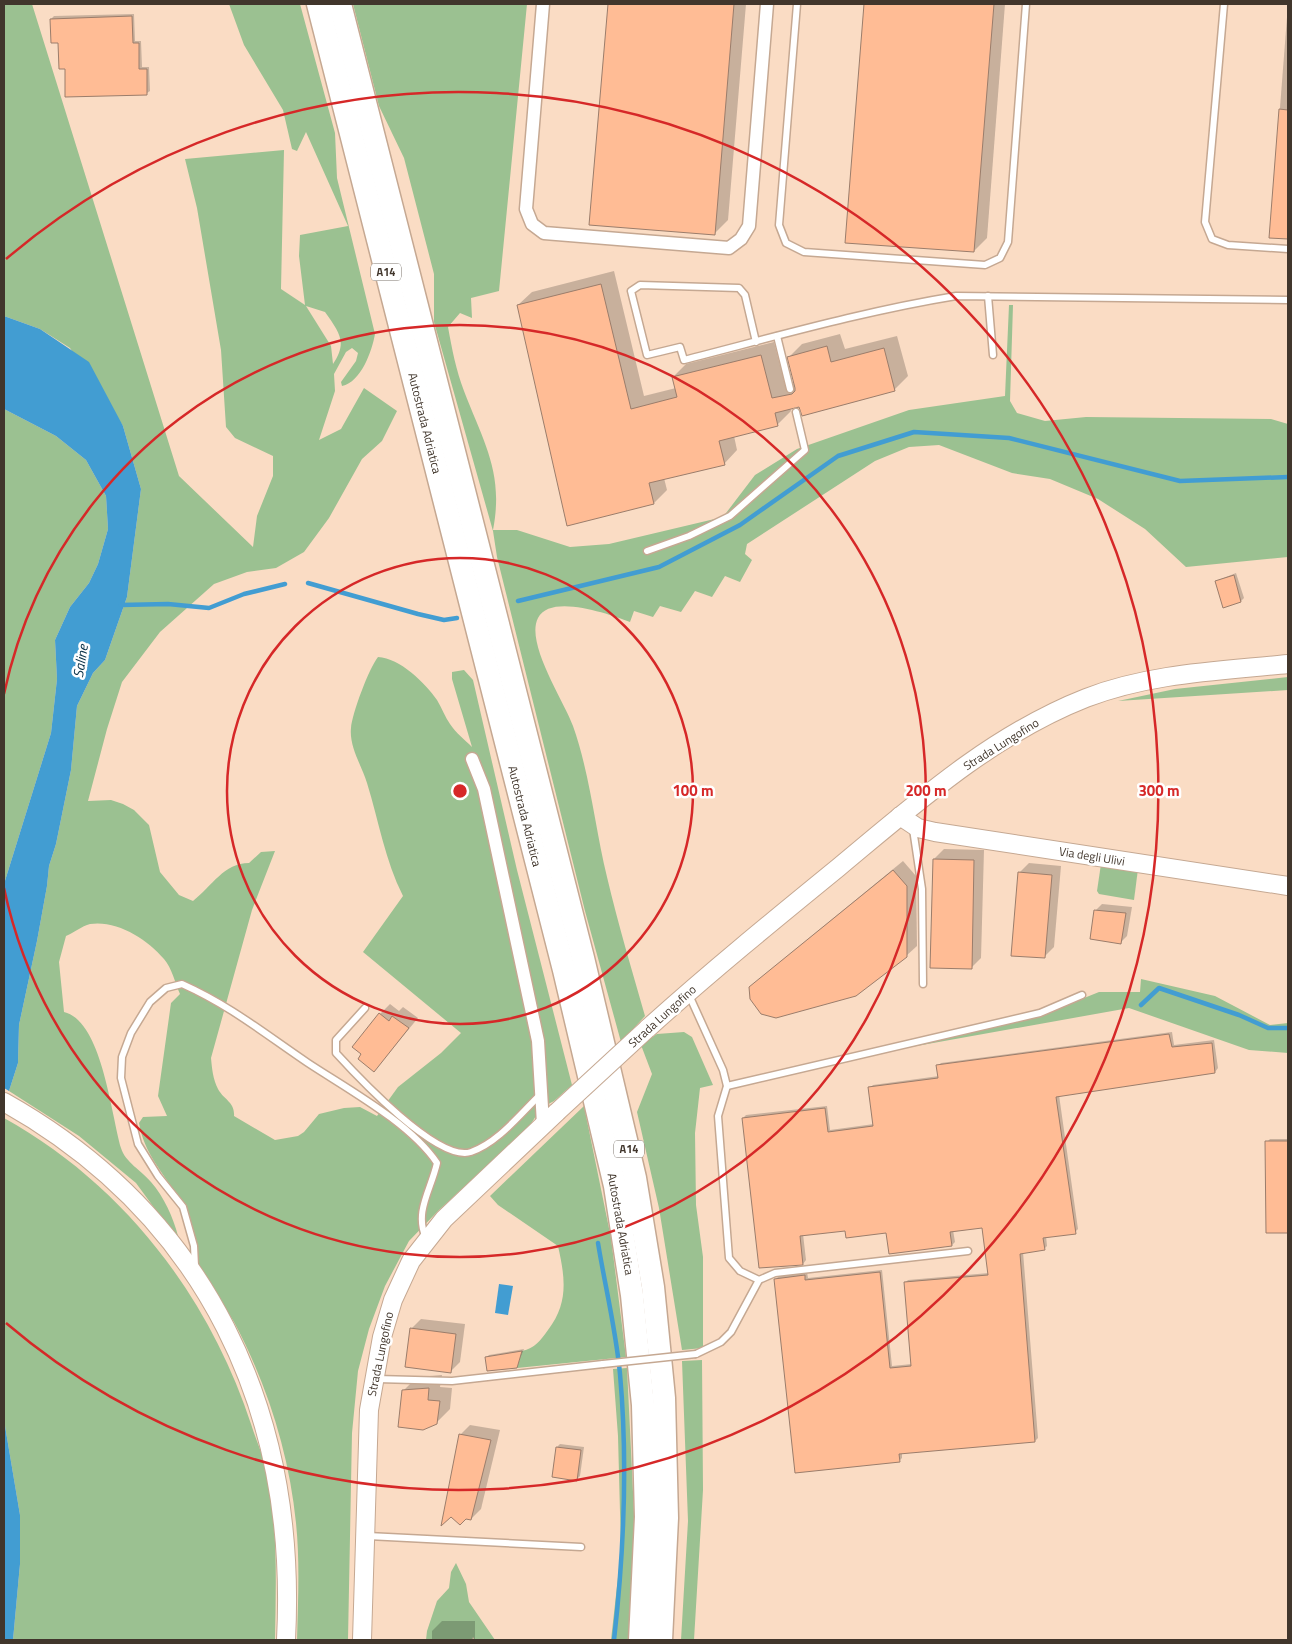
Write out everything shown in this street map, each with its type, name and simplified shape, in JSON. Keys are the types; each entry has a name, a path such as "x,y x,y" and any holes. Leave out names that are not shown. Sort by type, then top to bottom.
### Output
{"highway":[{"name":"Autostrada Adriatica","path":"318,4 465,538"},
{"name":"Autostrada Adriatica","path":"340,4 465,538 499,674 604,1132 626,1250 639,1354 645,1461 644,1582 640,1640"},
{"name":"Autostrada Adriatica","path":"499,674 623,1123 646,1242 660,1352 666,1454 666,1576 661,1640"}],"main road":[{"name":"Strada Lungofino","path":"362,1640 367,1439 373,1379 382,1337 393,1300 411,1261 426,1239 444,1219 543,1124 688,992 906,821 994,745 1047,715 1087,698 1144,681 1288,664"},
{"name":"Via degli Ulivi","path":"906,821 918,828 969,838 1288,886"},
{"path":"4,1102 67,1142 127,1193 174,1244 214,1304 240,1355 260,1415 282,1504 288,1575 286,1640"}],"street":[{"path":"543,4 526,209 532,224 544,233 729,248 741,239 749,226 767,4"},
{"path":"472,759 484,788 536,1031 543,1124"}],"lane":[{"path":"797,4 779,225 786,243 804,252 986,265 1000,258 1008,242 1026,4"},
{"path":"1224,4 1205,222 1212,239 1228,245 1288,249"},
{"path":"756,342 745,295 739,288 640,285 631,291 647,355 680,347 684,360 909,304 956,296 1288,300"},
{"path":"988,296 993,355"},
{"path":"777,336 790,389"},
{"path":"647,551 689,536 730,516 805,450 796,412"},
{"path":"906,821 922,889 923,984"},
{"path":"195,1275 194,1246 183,1207 158,1176 138,1144 121,1078 122,1057 131,1033 150,1002 166,988 182,984 246,1018 426,1146 437,1163 432,1184 420,1212 421,1227 426,1239"},
{"path":"688,992 723,1070 727,1086 718,1116 729,1258 740,1271 759,1280"},
{"path":"727,1086 1040,1013 1082,995"},
{"path":"365,1008 336,1040 336,1053 373,1093 437,1144 453,1151 468,1153 484,1146 542,1093"},
{"path":"373,1379 452,1381 696,1354 721,1342 731,1332 759,1280 775,1273 968,1251"},
{"path":"364,1536 581,1547"}],"green space":[{"path":"4,4 32,4 179,476 253,547 257,516 273,476 273,456 235,438 226,427 221,350 197,208 185,159 284,150 281,289 305,305 299,256 300,235 348,226 306,132 297,151 292,149 283,110 244,45 229,4 300,4 335,133 337,178 375,334 368,357 355,379 342,386 341,382 356,361 358,353 352,348 346,352 334,374 335,391 319,440 341,429 364,388 397,411 382,441 362,459 329,518 304,552 276,568 247,572 214,584 160,632 122,682 107,729 88,801 111,800 134,810 149,825 160,872 179,895 193,901 225,871 240,864 249,863 261,852 275,851 252,910 211,1058 216,1085 220,1093 233,1107 234,1116 275,1140 298,1136 304,1132 319,1114 344,1108 360,1107 377,1116 398,1087 441,1053 461,1033 363,952 403,896 391,869 367,783 354,749 351,735 352,721 374,663 378,657 386,658 411,672 426,686 437,700 452,727 472,747 452,679 452,672 464,670 473,680 517,870 572,1085 554,1101 541,1108 529,1127 439,1210 409,1241 385,1286 369,1329 358,1371 352,1433 348,1640 297,1640 298,1567 296,1523 288,1471 275,1420 246,1346 234,1322 200,1267 191,1228 180,1202 149,1153 141,1134 139,1123 143,1117 167,1116 158,1096 171,1003 180,994 164,959 131,932 111,925 90,924 66,936 59,962 64,1012 77,1019 88,1032 96,1050 109,1092 123,1153 160,1194 171,1215 178,1236 174,1235 136,1183 79,1136 9,1091 18,1063 19,1025 37,941 49,866 56,844 71,770 77,706 93,673 105,660 127,597 141,489 123,426 70,348 40,329 4,316","holes":["306,306 325,312 338,331 341,343 338,356 333,364 331,346"]},
{"path":"353,4 527,4 499,291 471,298 472,318 460,313 448,327 459,375 485,443 494,475 496,510 493,530 517,530 570,547 609,544 723,517 755,475 797,449 909,410 1005,396 1009,305 1013,305 1010,401 1017,413 1045,421 1086,417 1271,419 1288,424 1288,557 1186,567 1145,529 1098,499 1050,479 1012,473 939,445 909,447 875,461 747,544 745,554 752,560 740,582 725,576 712,597 695,591 681,612 660,606 653,617 634,611 630,622 596,611 568,606 555,607 545,611 538,618 535,629 537,642 547,672 573,726 579,744 611,895 645,1016 621,1042 585,911 497,557 493,531 434,322 434,274 404,158 379,106"},
{"path":"4,409 56,436 86,460 106,496 108,529 98,564 89,583 70,607 55,640 57,679 51,733 4,884"},
{"path":"1288,677 1288,690 1118,701 1175,689"},
{"path":"1101,864 1138,869 1134,900 1099,894 1097,891"},
{"path":"1141,979 1215,996 1270,1025 1288,1023 1288,1053 1249,1050 1129,1008 883,1052 1042,1015 1099,992 1140,992"},
{"path":"684,1032 692,1037 713,1085 700,1088 695,1133 696,1205 703,1257 703,1348 682,1350 659,1208 637,1112 652,1074 641,1045 657,1034"},
{"path":"584,1106 611,1238 626,1357 517,1368 522,1351 540,1341 555,1320 564,1290 562,1268 558,1246 498,1205 490,1196"},
{"path":"4,1118 47,1145 87,1176 123,1210 156,1248 186,1288 211,1331 233,1377 267,1471 275,1534 275,1640 13,1640 20,1564 20,1515 4,1420"},
{"path":"702,1360 703,1490 694,1640 681,1640 688,1521 682,1361"},
{"path":"627,1368 635,1533 631,1640 611,1640 621,1550 618,1436 613,1369"},
{"path":"456,1563 466,1584 469,1602 495,1640 475,1640 473,1637 472,1640 426,1640 437,1601 449,1588 451,1572"}],"water":[{"name":"Saline","path":"4,316 40,329 89,362 123,426 141,489 127,597 105,660 93,673 77,706 71,770 56,844 49,866 37,941 19,1025 18,1063 9,1091 4,1088 4,884 51,733 57,679 55,640 70,607 89,583 98,564 108,529 106,496 86,460 56,436 4,409"},
{"path":"499,1284 513,1286 508,1315 495,1313"},
{"path":"4,1420 20,1515 20,1564 13,1640 4,1640"}],"building":[{"path":"608,4 734,4 715,235 589,225"},
{"path":"864,4 994,4 974,252 845,243"},
{"path":"132,16 133,43 139,43 139,69 147,69 147,95 65,97 65,69 59,69 58,43 51,43 50,19"},
{"path":"1279,109 1288,110 1288,239 1269,238"},
{"path":"601,284 631,409 677,397 672,377 761,355 772,398 792,394 795,388 787,357 827,346 831,362 884,348 895,391 802,416 799,407 775,413 778,426 719,441 725,465 649,483 654,504 567,526 517,305"},
{"path":"1234,575 1241,602 1223,608 1215,581"},
{"path":"933,859 974,860 972,969 930,968"},
{"path":"893,870 907,886 907,957 856,996 776,1018 761,1014 750,999 749,987"},
{"path":"1018,872 1052,875 1045,958 1011,956"},
{"path":"1094,910 1126,913 1121,944 1090,939"},
{"path":"379,1013 389,1021 392,1016 409,1028 374,1072 358,1059 361,1054 352,1047"},
{"path":"1169,1034 1172,1047 1212,1043 1215,1073 1056,1097 1076,1234 1043,1238 1045,1250 1020,1254 1035,1442 899,1454 900,1462 795,1473 774,1279 805,1275 805,1280 880,1272 890,1368 911,1366 904,1282 988,1275 982,1228 950,1232 952,1246 889,1254 886,1233 846,1238 845,1231 800,1236 803,1265 759,1268 742,1118 825,1108 828,1132 873,1126 868,1087 938,1078 936,1065"},
{"path":"1265,1141 1288,1141 1288,1233 1266,1233"},
{"path":"410,1328 456,1334 451,1373 405,1367"},
{"path":"522,1351 517,1368 487,1371 485,1357"},
{"path":"429,1388 428,1400 440,1401 437,1424 423,1430 398,1427 402,1390"},
{"path":"459,1434 491,1440 471,1520 466,1519 460,1525 451,1517 441,1526"},
{"path":"556,1447 581,1450 577,1481 552,1477"}],"waterway":[{"path":"518,601 659,567 740,525 838,456 914,432 1009,438 1180,481 1288,477"},
{"path":"308,583 418,614 444,620 457,618"},
{"path":"121,605 168,604 209,608 244,594 285,584"},
{"path":"1141,1005 1159,988 1239,1015 1268,1028 1288,1028"},
{"path":"598,1243 618,1358 624,1441 624,1507 614,1640"}]}
